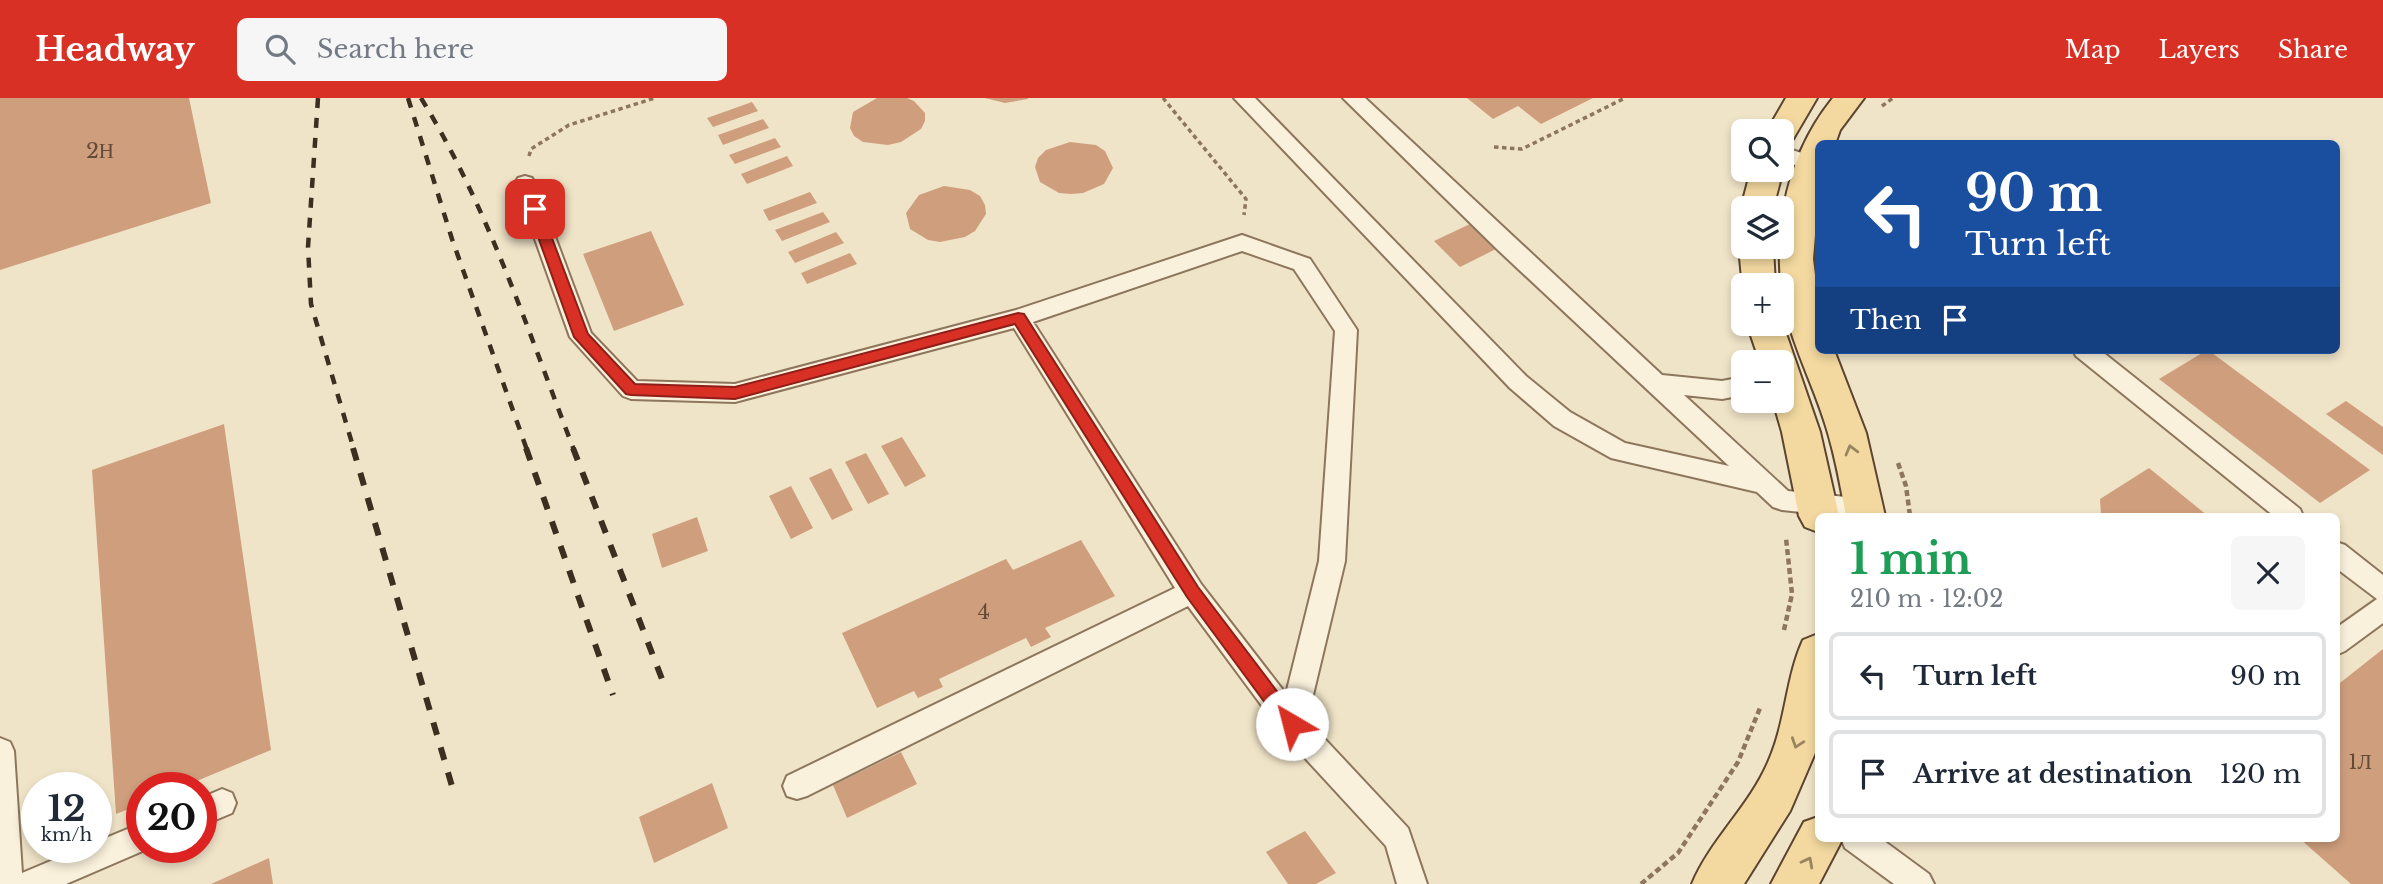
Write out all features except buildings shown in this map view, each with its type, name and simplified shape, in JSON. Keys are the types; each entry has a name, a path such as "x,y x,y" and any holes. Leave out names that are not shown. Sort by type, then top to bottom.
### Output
{"main road":[{"path":"1788,119 1802,98"},
{"path":"1818,140 1849,98"},
{"path":"1810,154 1797,224 1801,295 1815,345"},
{"path":"1818,354 1847,433 1865,512"},
{"path":"1794,410 1801,432 1806,506"},
{"path":"1715,884 1749,840 1779,788 1799,739 1800,643"},
{"path":"1794,884 1818,842"}],"lane":[{"path":"1244,98 1518,382 1562,419 1619,451 1762,483 1806,506 1865,512"},
{"path":"1353,98 1506,245 1762,483"},
{"path":"525,183 581,337 631,390 735,393 1018,318 1241,243 1302,264 1346,330 1332,561 1292,724"},
{"path":"1018,318 1192,592 1292,724 1398,838 1412,884"},
{"path":"2089,354 2287,513"},
{"path":"1658,384 1722,390 1731,388"},
{"path":"2340,556 2383,590"},
{"path":"797,786 1192,592"},
{"path":"2340,640 2383,608"},
{"path":"0,751 8,884"},
{"path":"1861,842 1919,884"},
{"path":"32,884 126,844"}],"path":[{"path":"525,183 531,149 569,125 655,98"},
{"path":"1163,98 1245,199 1241,243"},
{"path":"1494,147 1522,149 1625,98"},
{"path":"1800,643 1792,594 1806,506"},
{"path":"1641,884 1678,853 1738,762 1763,699"}],"railway":[{"path":"318,98 308,247 311,304 354,450"},
{"path":"408,98 452,239 527,450"},
{"path":"421,98 467,182 487,226 574,450"},
{"path":"353,448 454,793"},
{"path":"526,448 613,695"},
{"path":"573,448 662,679"}],"route":[{"path":"535,209 581,337 631,390 735,393 1018,318 1192,592 1292,724"}]}
